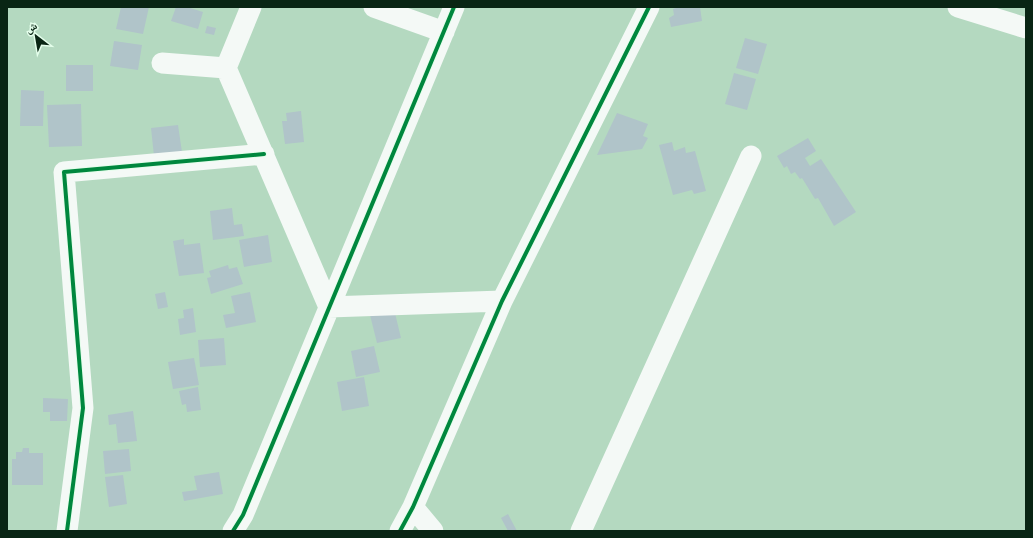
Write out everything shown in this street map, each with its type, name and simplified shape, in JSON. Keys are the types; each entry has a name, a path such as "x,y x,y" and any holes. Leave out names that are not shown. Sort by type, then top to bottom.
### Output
{"street":[{"path":"251,7 226,68 329,307"},
{"path":"374,7 444,32"},
{"path":"241,526 329,307 454,7"},
{"path":"400,531 413,507 502,301 649,7"},
{"path":"958,7 998,14 1026,28"},
{"path":"162,62 226,68"},
{"path":"67,531 83,408 64,172 264,154"},
{"path":"581,531 751,156"},
{"path":"329,307 502,301"},
{"path":"413,507 433,531"}],"building":[{"path":"121,7 149,7 143,34 116,29"},
{"path":"176,7 187,7 203,12 198,29 171,21"},
{"path":"679,7 700,7 702,21 671,27 669,18 674,15 673,9"},
{"path":"207,26 216,28 214,35 205,33"},
{"path":"745,38 767,44 758,74 736,68"},
{"path":"114,41 142,45 138,70 110,66"},
{"path":"66,65 93,65 93,91 66,91"},
{"path":"734,73 756,79 747,110 725,104"},
{"path":"21,90 44,91 43,126 20,126"},
{"path":"81,104 82,146 49,147 47,105"},
{"path":"301,111 304,142 285,144 282,121 287,121 286,113"},
{"path":"617,113 648,124 643,136 648,138 642,149 597,155"},
{"path":"178,125 182,152 154,156 151,128"},
{"path":"808,138 816,151 805,158 810,166 821,159 856,212 834,226 818,198 815,199 802,178 800,179 795,172 791,174 787,166 784,168 777,156"},
{"path":"672,142 674,151 685,147 686,153 695,151 706,191 694,194 692,190 673,195 659,145"},
{"path":"232,208 234,225 242,224 244,236 213,240 210,211"},
{"path":"268,235 272,262 244,267 239,240"},
{"path":"184,239 184,245 200,243 204,273 179,276 173,241"},
{"path":"228,265 229,269 237,267 243,284 211,294 207,278 211,277 209,271"},
{"path":"165,292 168,307 158,309 155,294"},
{"path":"250,292 256,322 226,328 223,315 235,313 231,296"},
{"path":"193,308 196,332 180,335 178,319 184,318 183,310"},
{"path":"394,309 401,338 377,343 370,315"},
{"path":"224,338 226,365 200,367 198,340"},
{"path":"374,346 380,372 356,377 351,351"},
{"path":"194,358 199,385 173,389 168,362"},
{"path":"364,377 369,406 342,411 337,382"},
{"path":"198,387 201,410 187,412 186,404 182,405 179,391"},
{"path":"43,398 68,399 67,421 50,421 50,412 43,412"},
{"path":"133,411 137,441 118,443 116,424 109,425 108,415"},
{"path":"23,448 29,448 29,453 43,453 43,485 12,485 12,459 16,459 16,452 22,452"},
{"path":"129,449 131,471 105,474 103,451"},
{"path":"219,472 223,494 184,501 182,492 197,490 194,476"},
{"path":"123,475 127,504 109,507 105,477"},
{"path":"508,514 517,531 508,531 501,518"}],"cycle path":[{"path":"233,531 243,515 454,7"},
{"path":"400,531 413,507 502,301 649,7"},
{"path":"67,531 83,408 64,172 264,154"}]}
